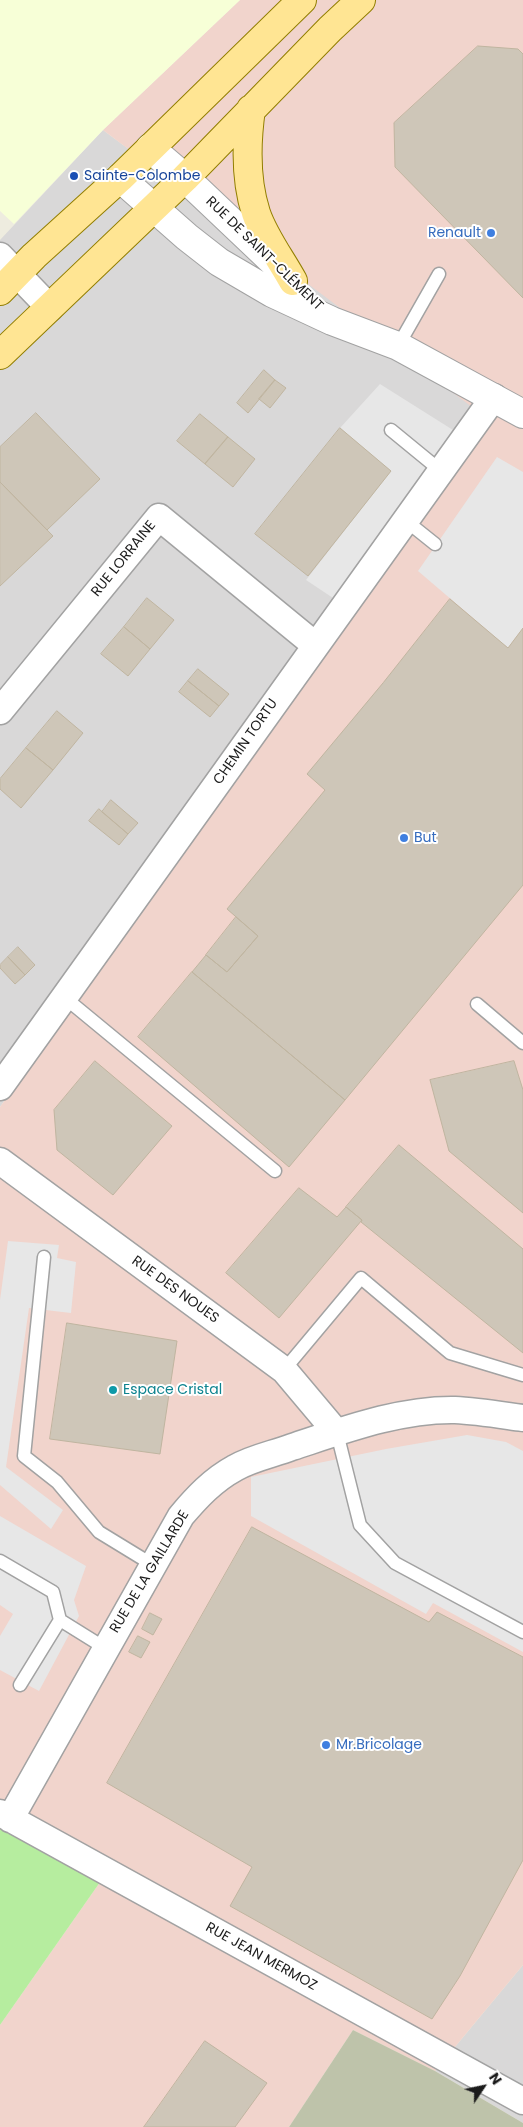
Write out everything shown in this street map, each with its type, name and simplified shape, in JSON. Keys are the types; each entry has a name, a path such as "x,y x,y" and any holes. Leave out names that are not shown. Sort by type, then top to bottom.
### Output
{"main road":[{"path":"6,274 120,178 302,0"},
{"path":"0,355 185,178 330,29 361,0"},
{"path":"251,109 246,140 248,182 257,214 294,281"}],"street":[{"name":"RUE DE SAINT-CLÉMENT","path":"150,148 185,178 294,281 332,321"},
{"name":"RUE DE SAINT-CLÉMENT","path":"120,178 187,237 219,262 272,293 332,321 398,346 523,414"},
{"path":"6,274 50,308"},
{"name":"CHEMIN TORTU","path":"0,1087 494,397"},
{"name":"RUE LORRAINE","path":"0,711 159,517 315,645"},
{"name":"RUE DES NOUES","path":"0,1161 284,1370 337,1433"},
{"name":"RUE DE LA GAILLARDE","path":"5,1816 106,1648 181,1516 197,1497 215,1481 236,1467 337,1433 410,1413 455,1410 523,1418"},
{"name":"RUE JEAN MERMOZ","path":"5,1816 523,2101"}],"lane":[{"path":"398,346 440,274"},
{"path":"391,430 441,471"},
{"path":"405,520 435,544"},
{"path":"64,998 275,1171"},
{"path":"477,1004 523,1042"},
{"path":"44,1258 24,1456 57,1482 99,1532 153,1565"},
{"path":"284,1370 361,1278 450,1353 523,1375"},
{"path":"337,1433 360,1525 395,1563 523,1632"},
{"path":"0,1561 53,1592 60,1620 106,1648"},
{"path":"20,1685 60,1620"}],"shaded area":[{"path":"0,0 240,0 103,130 14,224 0,211"},
{"path":"240,0 523,0 523,1965 435,2071 353,2030 289,2127 0,2127 0,2025 105,1875 0,1817 0,1107 488,419 103,130"},
{"path":"103,130 489,418 0,1107 0,240"},
{"path":"380,384 453,430 333,598 306,580 391,471 340,428"},
{"path":"497,457 523,472 523,628 508,648 418,571"},
{"path":"8,1241 59,1245 57,1258 76,1262 71,1313 29,1308 6,1467 63,1510 51,1529 0,1485 0,1300"},
{"path":"467,1435 506,1442 523,1451 523,1652 433,1603 426,1614 251,1516 251,1477 386,1449"},
{"path":"0,1516 86,1566 74,1600 79,1616 39,1691 0,1670 0,1636 13,1614 0,1605"},
{"path":"523,1965 523,2123 435,2071"},
{"path":"353,2030 435,2071 523,2123 523,2127 289,2127"}],"green space":[{"path":"0,1817 105,1875 0,2025"}],"building":[{"name":"Renault","path":"478,46 518,49 523,54 523,298 395,167 394,123"},
{"path":"264,370 275,380 248,413 237,403"},
{"path":"275,380 286,388 270,408 259,399"},
{"path":"36,413 100,479 47,530 0,482 0,447"},
{"path":"200,414 228,437 205,464 177,441"},
{"path":"340,428 391,471 308,576 255,534"},
{"path":"228,437 255,459 233,487 205,464"},
{"path":"0,482 53,536 0,586"},
{"path":"147,598 174,620 150,649 124,627"},
{"name":"But","path":"450,599 508,648 523,628 523,885 345,1100 192,972 206,955 227,972 258,936 227,909 325,790 307,774"},
{"path":"124,627 150,649 128,676 101,654"},
{"path":"198,669 229,694 219,706 188,681"},
{"path":"188,681 219,706 210,717 179,692"},
{"path":"57,711 83,733 53,770 26,748"},
{"path":"26,748 53,770 21,808 0,789 0,779"},
{"path":"111,800 138,823 128,834 102,812"},
{"path":"99,809 128,834 119,845 89,821"},
{"path":"236,917 258,936 227,972 206,955"},
{"path":"18,947 35,965 25,975 8,957"},
{"path":"8,957 25,975 15,984 0,968 0,965"},
{"path":"192,972 345,1100 289,1167 138,1037"},
{"path":"95,1061 172,1126 113,1195 57,1150 54,1110"},
{"path":"514,1061 523,1090 523,1213 449,1151 430,1080"},
{"path":"399,1145 523,1249 523,1353 361,1222 362,1220 346,1207"},
{"path":"299,1188 337,1217 346,1207 362,1220 279,1318 226,1273"},
{"name":"Espace Cristal","path":"67,1323 177,1341 160,1454 50,1439"},
{"name":"Mr.Bricolage","path":"252,1527 429,1622 437,1612 523,1657 523,1860 460,1976 432,2019 230,1906 252,1867 107,1783"},
{"path":"150,1613 162,1619 153,1635 142,1629"},
{"path":"138,1636 150,1642 141,1658 129,1652"},
{"path":"205,2041 267,2083 235,2127 144,2127"}],"place":[{"name":"Sainte-Colombe","path":"74,176"},
{"name":"Renault","path":"491,233"},
{"name":"But","path":"404,838"},
{"name":"Espace Cristal","path":"113,1390"},
{"name":"Mr.Bricolage","path":"326,1745"}]}
